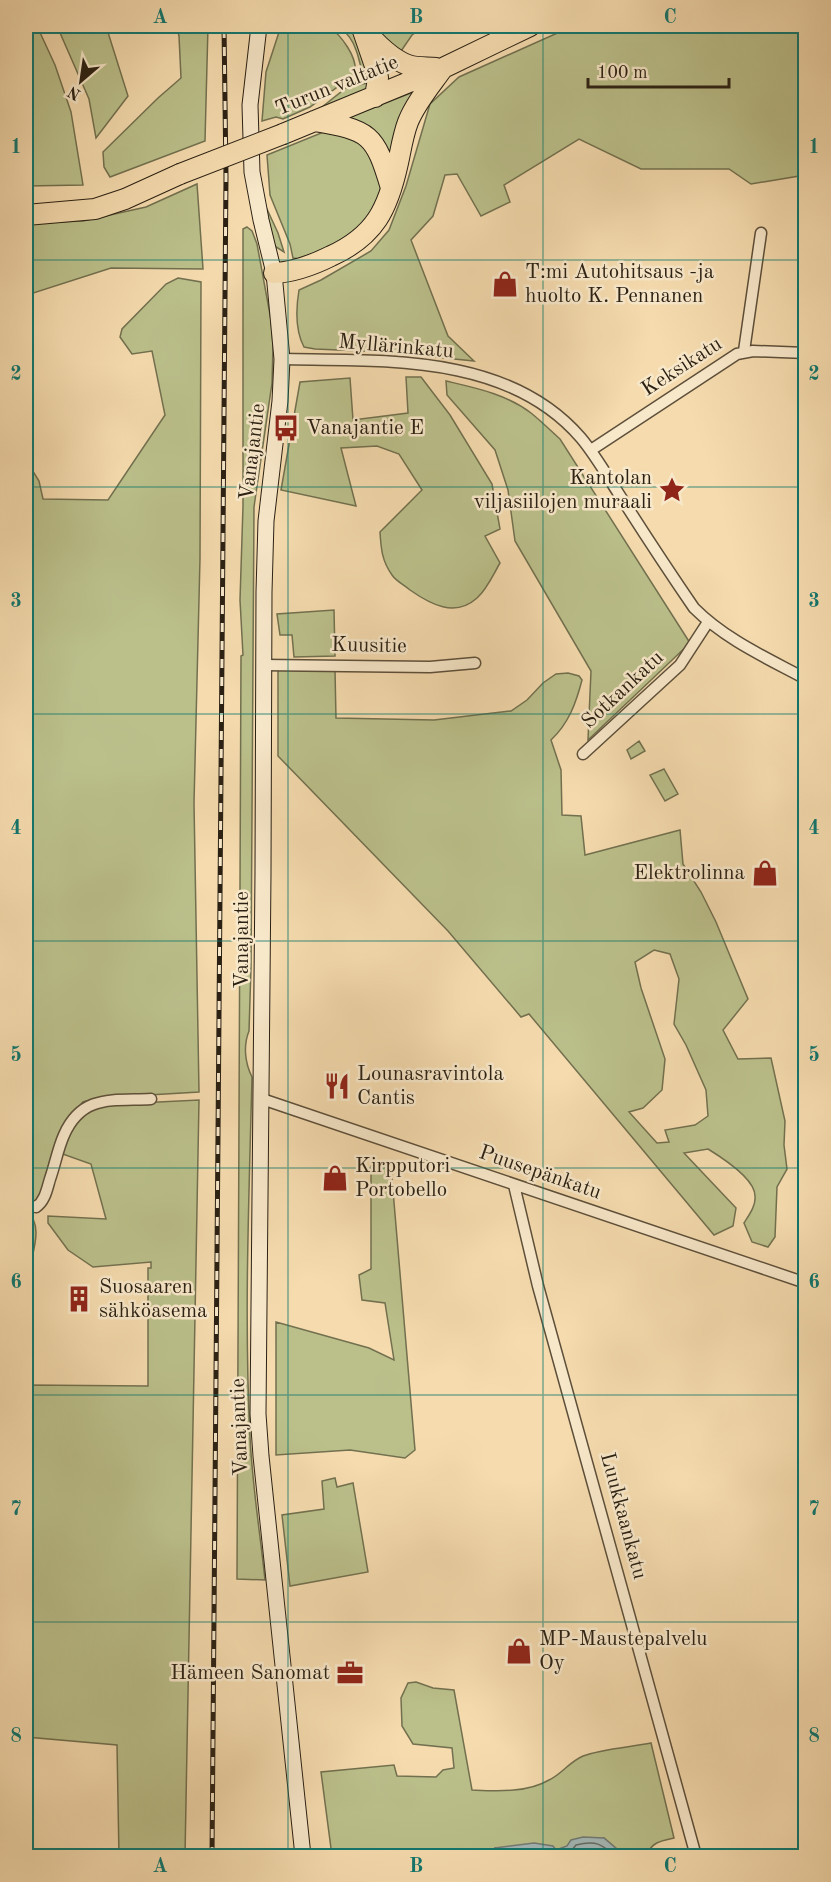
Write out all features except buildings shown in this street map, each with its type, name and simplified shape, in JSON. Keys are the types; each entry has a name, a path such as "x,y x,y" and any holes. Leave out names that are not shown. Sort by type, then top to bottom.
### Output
{"highway":[{"name":"Turun valtatie","path":"26,215 95,209 125,199 160,182 443,68 530,26"},
{"path":"362,27 405,64 443,68"},
{"path":"362,27 378,78 375,97"},
{"path":"274,273 292,272 318,262 345,250 366,234 379,217 391,188 408,122 416,106 443,68"},
{"path":"314,121 356,130 373,142 380,153 391,188"},
{"name":"Turun valtatie","path":"26,203 107,195 160,182"}],"street":[{"name":"Vanajantie","path":"259,26 250,105 252,172 274,273 282,359 280,401 266,520 263,665 259,1434 303,1857"},
{"path":"744,351 761,233"},
{"name":"Keksikatu","path":"591,450 737,354 744,351 806,353"},
{"name":"Myllärinkatu","path":"282,359 412,364 456,370 493,380 523,393 569,426 591,450 694,608 708,622 737,642 806,679"},
{"name":"Sotkankatu","path":"583,754 680,665 708,622"},
{"name":"Kuusitie","path":"263,665 430,667 475,663"},
{"path":"26,1205 36,1207 43,1198 57,1161 63,1136 72,1119 84,1107 97,1102 151,1099"},
{"name":"Puusepänkatu","path":"262,1099 806,1283"},
{"name":"Luukkaankatu","path":"514,1185 538,1286 696,1857"}],"green space":[{"path":"26,26 37,26 55,65 71,112 83,185 26,186"},
{"path":"57,26 106,26 128,96 96,138 89,99"},
{"path":"176,26 208,26 205,141 110,177 104,167 103,152 181,78 179,36"},
{"path":"281,26 328,26 348,47 354,61 355,74 310,107 283,119 276,117 262,121 266,72"},
{"path":"339,26 354,26 368,76 361,68 353,43"},
{"path":"369,26 425,26 412,35 399,54"},
{"path":"573,26 805,26 805,175 751,184 729,169 641,169 579,139 504,185 510,202 481,216 457,174 445,175 433,216 411,240 448,336 474,361 304,347 297,319 299,290 371,251 389,230 406,186 430,104 459,77"},
{"path":"371,82 368,89 317,111 346,88"},
{"path":"421,89 393,161 347,118"},
{"path":"326,131 353,138 372,155 381,186 379,196 375,210 351,238 299,259 293,258 290,244 270,195 267,155"},
{"path":"197,184 203,269 111,268 33,293 26,315 26,223 83,221 146,207"},
{"path":"266,207 278,233 284,252 273,245"},
{"path":"247,227 252,231 257,244 271,320 273,346 272,383 254,507 251,968 249,1031 245,1048 246,1060 252,1077 248,1391 252,1472 265,1580 237,1579 241,656 243,655 240,600 243,506 243,229"},
{"path":"178,278 201,282 200,558 194,803 199,1092 97,1098 83,1102 69,1117 38,1199 34,1203 26,1201 26,460 39,481 43,499 108,500 165,415 152,351 132,354 120,337 122,329 166,284"},
{"path":"406,377 421,377 450,415 492,484 500,529 485,536 500,563 481,594 469,604 460,607 443,607 426,600 396,579 384,560 380,532 422,490 399,454 377,446 341,448 356,506 281,490 300,382 350,378 353,420 408,413"},
{"path":"446,381 490,392 521,406 560,439 690,643 588,740 591,671 515,541 508,490 495,450 447,395"},
{"path":"334,610 335,656 294,657 292,635 280,635 277,614"},
{"path":"281,669 335,670 336,718 434,720 511,711 556,674 568,673 579,676 582,680 571,712 563,727 551,740 561,770 562,815 581,816 585,855 680,830 683,864 716,922 748,999 723,1030 738,1059 771,1058 785,1121 784,1145 787,1169 777,1187 775,1237 768,1247 752,1242 744,1223 753,1207 755,1196 754,1189 744,1176 708,1149 684,1153 736,1208 733,1226 714,1235 529,1014 521,1017 448,931 278,756 278,671","holes":["654,950 670,954 679,979 674,1024 706,1090 708,1116 695,1125 665,1130 669,1142 657,1143 629,1112 643,1108 662,1090 665,1059 641,988 635,962"]},
{"path":"639,741 645,751 631,759 627,750"},
{"path":"664,769 678,794 665,801 650,775"},
{"path":"199,1100 185,1856 119,1856 117,1745 26,1737 26,1385 148,1386 148,1268 151,1268 151,1262 93,1267 68,1250 48,1223 48,1216 106,1219 91,1164 60,1153 74,1121 97,1105"},
{"path":"371,1166 391,1167 415,1450 405,1458 350,1450 276,1455 276,1322 369,1348 394,1360 385,1303 362,1300 359,1275 371,1269"},
{"path":"26,1209 35,1223 36,1231 29,1271 26,1271"},
{"path":"335,1478 337,1487 353,1483 368,1572 290,1586 282,1515 324,1509 322,1481"},
{"path":"416,1682 433,1688 454,1690 472,1790 512,1790 531,1787 554,1777 583,1756 651,1743 674,1838 657,1843 646,1856 625,1856 604,1838 555,1851 495,1848 486,1856 332,1856 321,1772 394,1765 397,1776 436,1777 443,1770 454,1768 452,1748 413,1744 402,1726 401,1698 408,1683"}],"water":[{"path":"583,1837 604,1838 625,1856 486,1856 495,1848 534,1843 553,1846 556,1850 567,1846 571,1840"}],"railway":[{"path":"212,1856 226,177 224,26"}],"place":[{"name":"T:mi Autohitsaus -ja huolto K. Pennanen","path":"505,284"},
{"name":"Vanajantie E","path":"286,428"},
{"name":"Kantolan viljasiilojen muraali","path":"672,490"},
{"name":"Elektrolinna","path":"765,873"},
{"name":"Lounasravintola Cantis","path":"337,1086"},
{"name":"Kirpputori Portobello","path":"335,1178"},
{"name":"Suosaaren sähköasema","path":"79,1299"},
{"name":"MP-Maustepalvelu Oy","path":"519,1651"},
{"name":"Hämeen Sanomat","path":"350,1673"}]}
